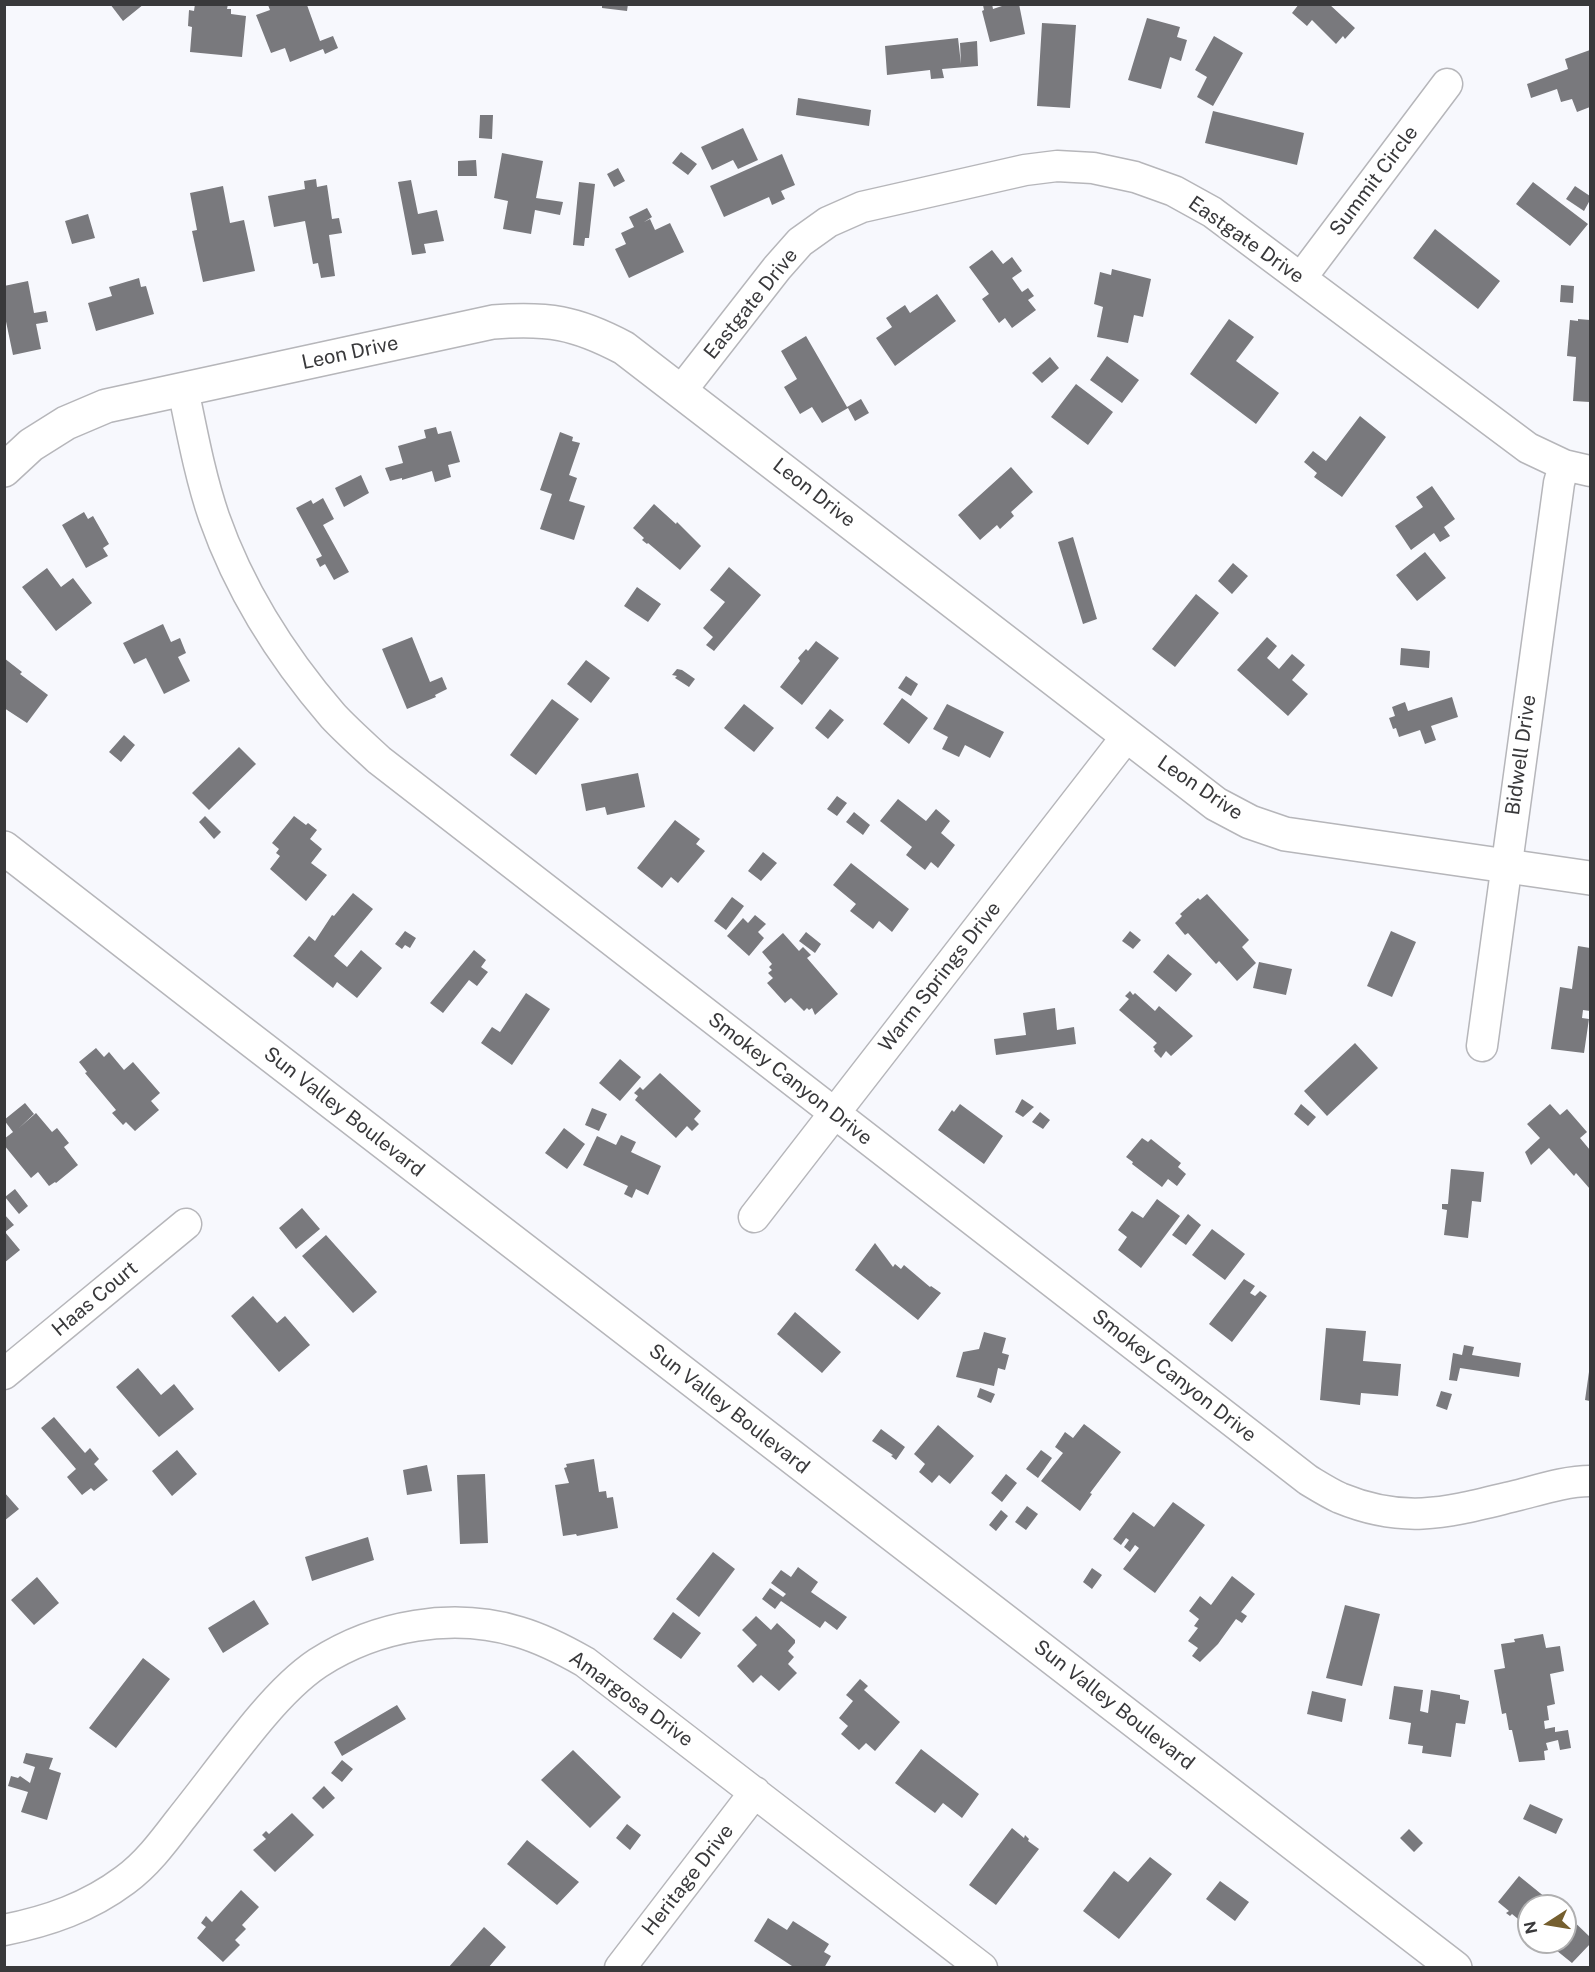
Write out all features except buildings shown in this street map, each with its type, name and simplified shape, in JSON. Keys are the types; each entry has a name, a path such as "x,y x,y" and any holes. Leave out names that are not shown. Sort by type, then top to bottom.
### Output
{"main road":[{"name":"Leon Drive","path":"4,470 31,446 66,423 106,406 493,322 529,319 563,323 596,333 624,348 1216,804 1250,822 1285,834 1590,878"},
{"name":"Sun Valley Boulevard","path":"4,848 1455,1968"}],"street":[{"name":"Summit Circle","path":"1301,278 1447,84"},
{"name":"Eastgate Drive","path":"681,391 777,267 800,242 828,222 862,207 1025,170 1057,166 1093,168 1135,177 1174,191 1212,212 1528,448 1577,468"},
{"name":"Smokey Canyon Drive","path":"183,389 197,458 214,517 238,575 265,624 299,674 335,718 379,760 834,1114 1308,1480 1338,1497 1373,1509 1408,1514 1446,1513 1549,1488 1590,1481"},
{"name":"Bidwell Drive","path":"1482,1046 1559,483 1577,468"},
{"name":"Warm Springs Drive","path":"754,1217 1127,736"},
{"name":"Haas Court","path":"4,1374 186,1224"},
{"name":"Amargosa Drive","path":"4,1930 58,1917 93,1901 126,1879 153,1854 261,1716 286,1689 318,1663 357,1642 395,1629 437,1623 478,1624 519,1632 555,1645 585,1662 981,1968"},
{"name":"Heritage Drive","path":"620,1968 755,1792"}]}
